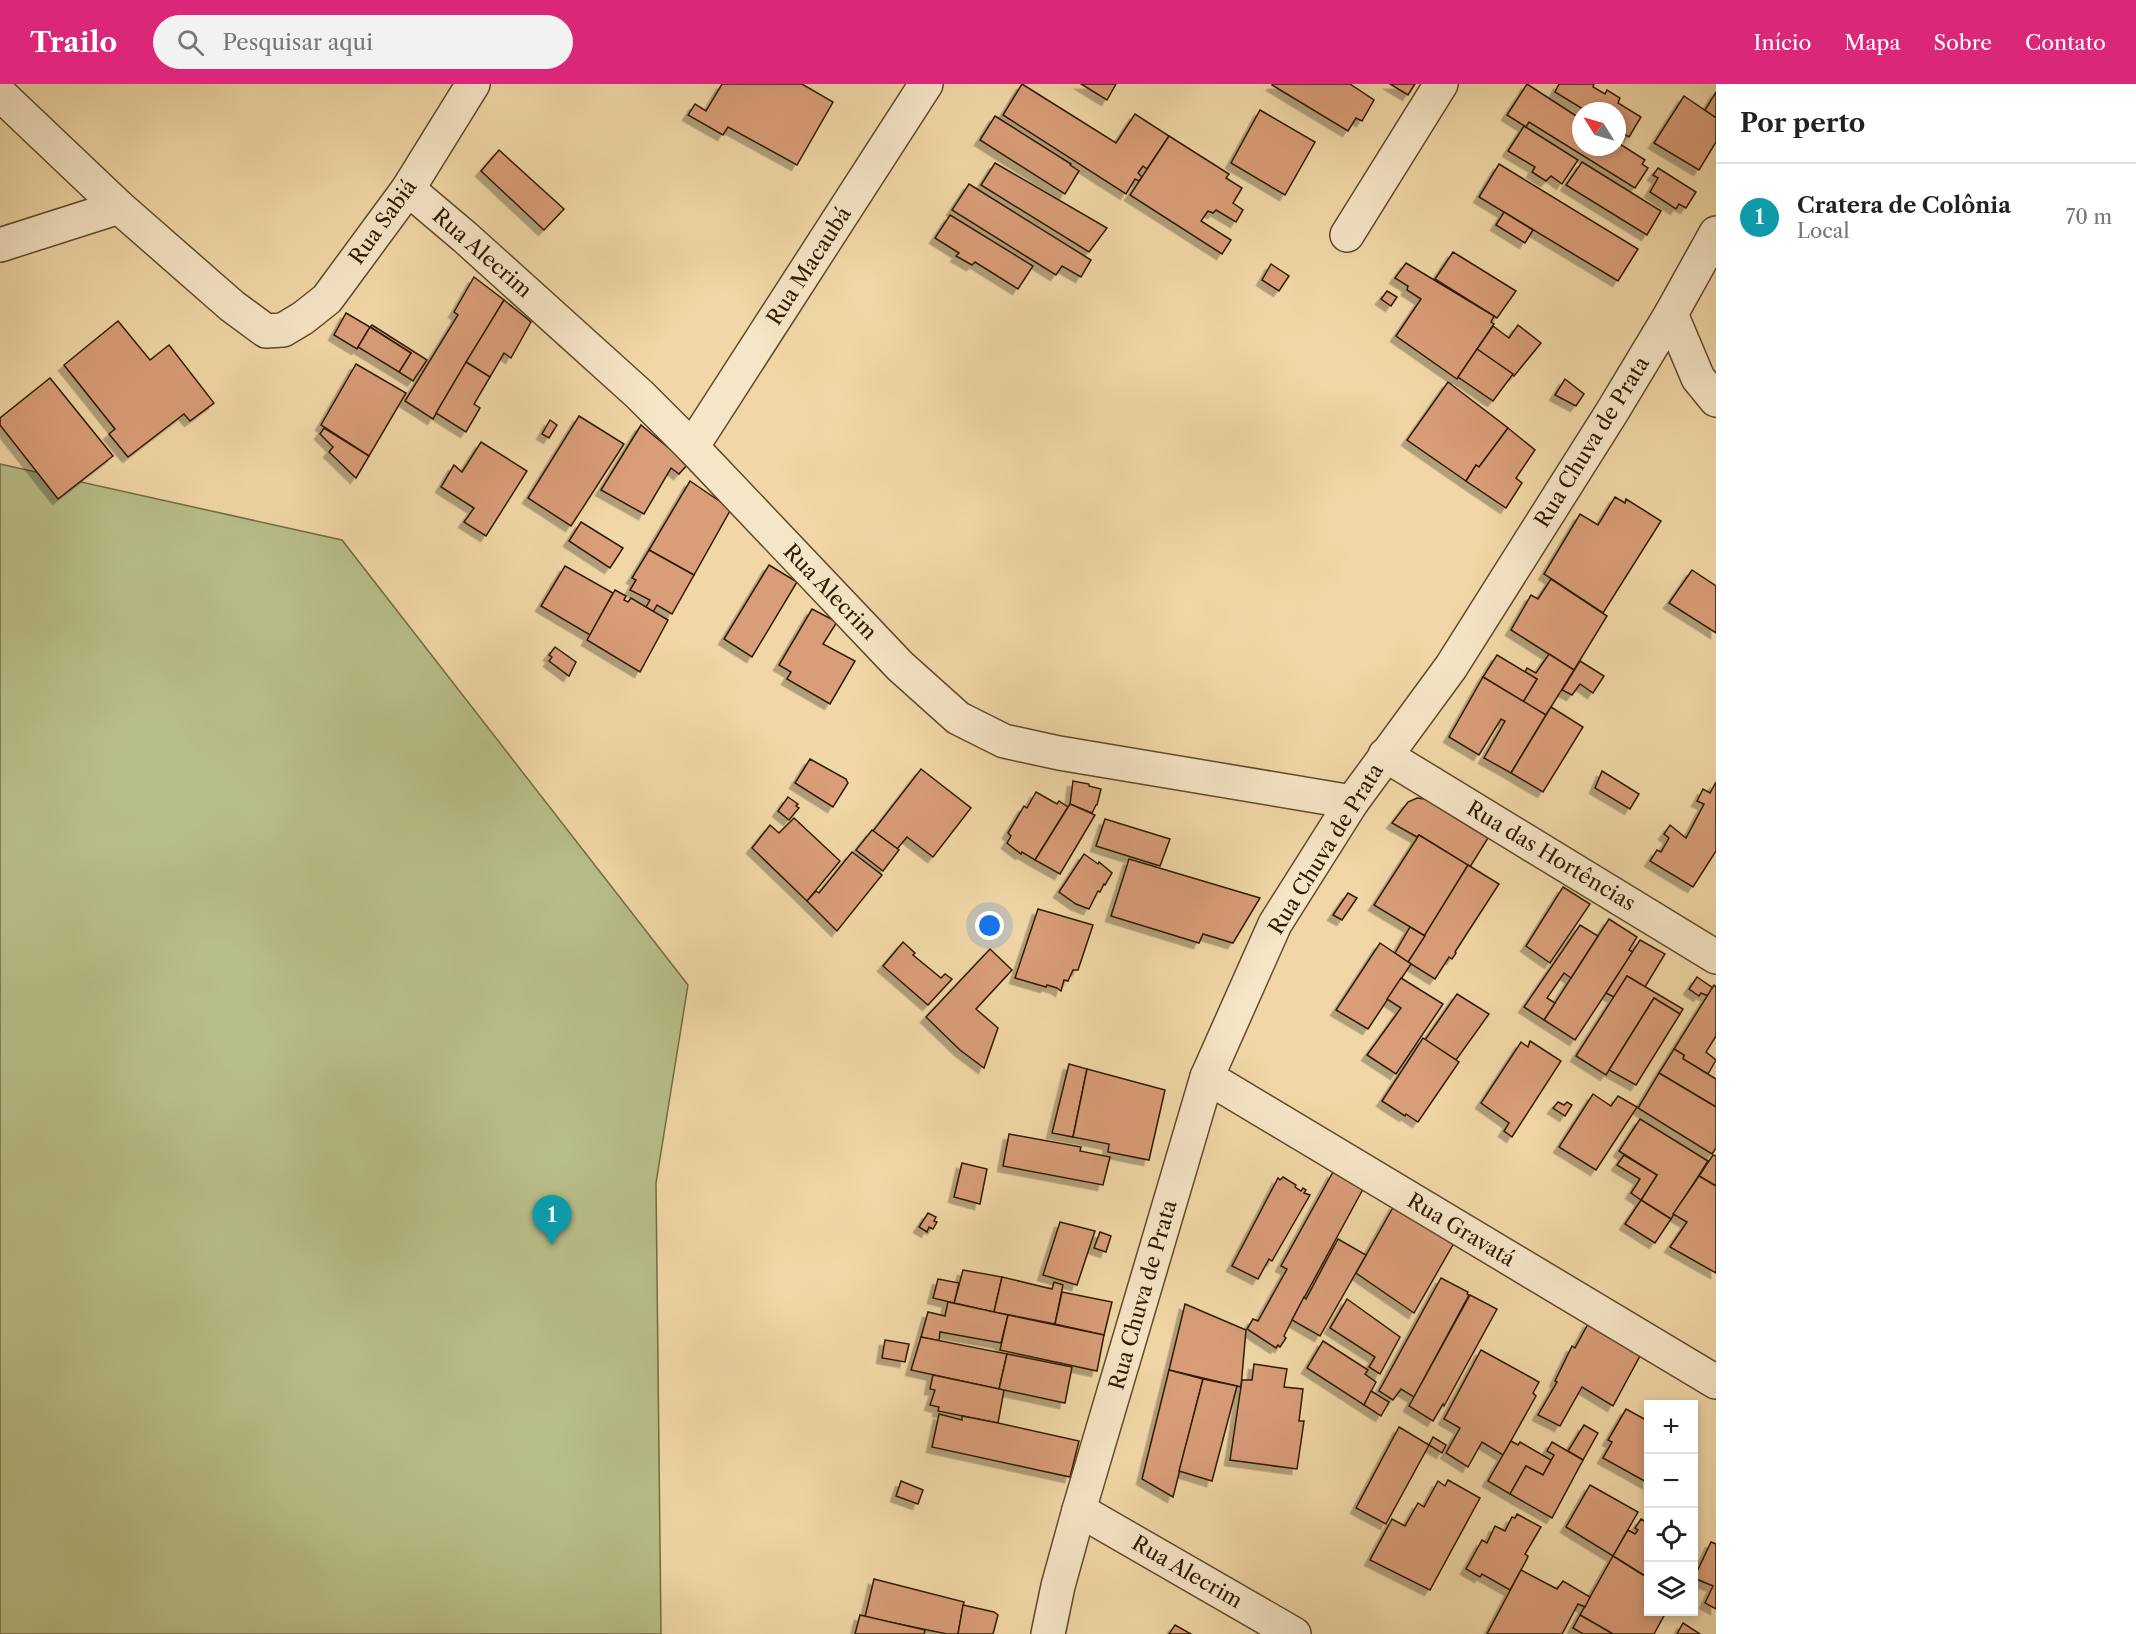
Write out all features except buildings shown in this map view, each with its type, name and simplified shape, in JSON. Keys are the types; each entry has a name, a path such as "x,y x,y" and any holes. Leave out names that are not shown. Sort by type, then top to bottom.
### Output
{"street":[{"name":"Rua Sabiá","path":"119,207 232,306 266,332 283,330 327,299 408,189 473,84"},
{"name":"Rua Macaubá","path":"692,447 926,84"},
{"path":"1347,235 1441,84"},
{"path":"0,94 119,207 0,245"},
{"name":"Rua Alecrim","path":"408,189 588,346 692,447 900,666 958,717 1004,741 1015,744 1352,802"},
{"name":"Rua Chuva de Prata","path":"1048,1634 1058,1586 1079,1510 1207,1077 1275,924 1352,802 1451,667 1612,412 1716,233"},
{"path":"1671,314 1698,378 1716,400"},
{"name":"Rua das Hortências","path":"1385,755 1716,957"},
{"name":"Rua Gravatá","path":"1207,1077 1716,1382"},
{"name":"Rua Alecrim","path":"1079,1510 1294,1634"}],"green space":[{"path":"0,464 342,540 688,985 656,1183 661,1634 0,1634"}],"place":[{"name":"Cratera de Colônia","path":"552,1245"}]}
